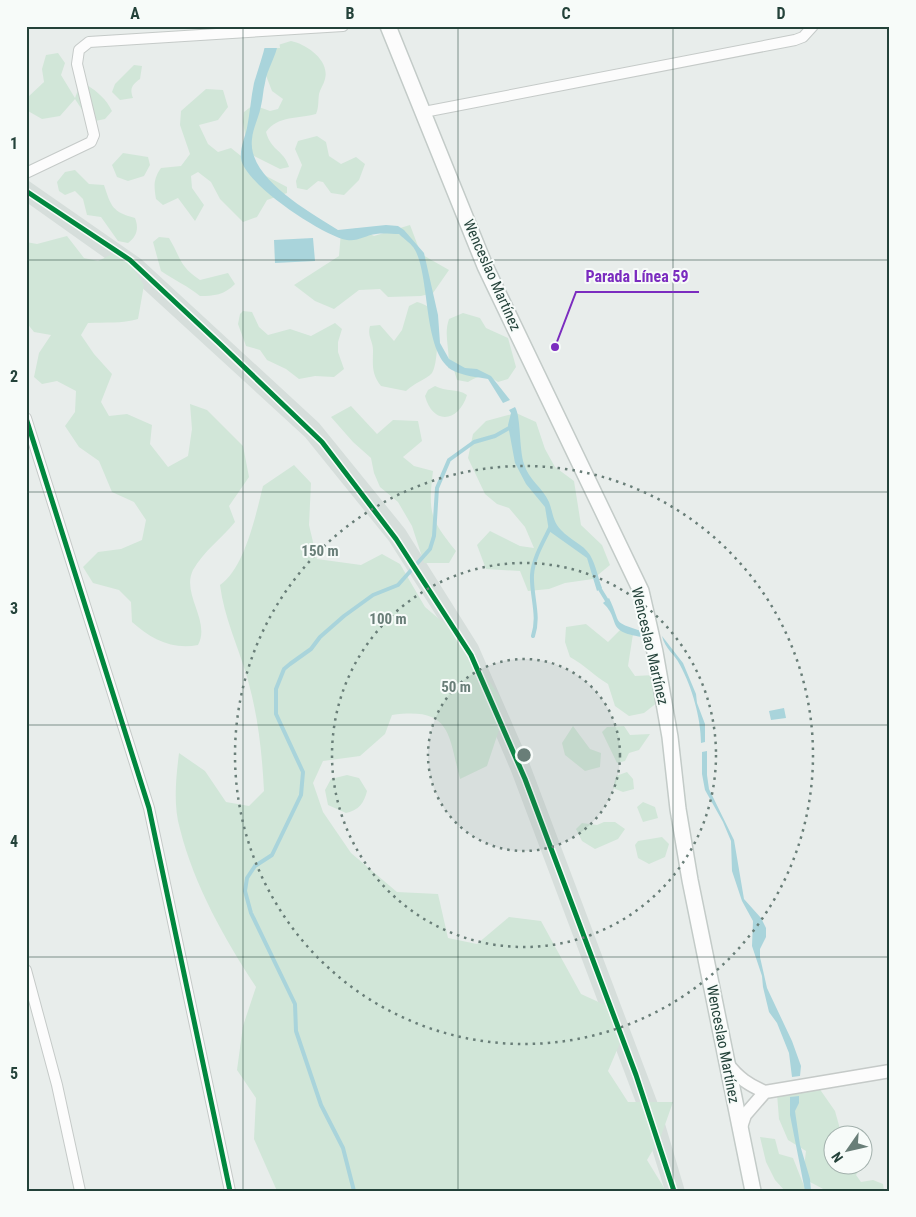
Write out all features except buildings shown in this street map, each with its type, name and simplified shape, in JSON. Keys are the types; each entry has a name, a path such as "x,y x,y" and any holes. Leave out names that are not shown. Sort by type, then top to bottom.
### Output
{"main road":[{"name":"Wenceslao Martínez","path":"388,26 485,266 640,591 655,652 670,737 678,809 688,871 753,1191"}],"street":[{"path":"26,173 91,142 94,135 77,64 79,50 89,42 343,26"},
{"path":"424,112 796,40 803,37 813,26"},
{"path":"26,418 149,808 230,1191"},
{"path":"26,970 58,1085 80,1191"},
{"path":"727,1063 737,1076 765,1092 890,1072"},
{"path":"740,1130 745,1115 765,1092"}],"shaded area":[{"path":"26,179 141,259 319,423 405,529 478,645 529,762 663,1117 685,1191 665,1191 644,1124 511,771 462,656 389,541 305,437 126,273 26,202"}],"green space":[{"path":"291,41 310,49 316,54 324,65 326,72 319,94 316,114 283,120 276,123 266,132 271,143 287,161 289,167 280,169 254,156 247,146 243,122 244,112 253,105 270,111 278,109 283,99 272,91 265,73 278,45"},
{"path":"58,53 65,63 61,75 75,98 78,90 87,85 98,93 110,107 112,111 105,119 90,122 75,99 60,116 42,119 28,111 28,97 44,82 42,69 46,55"},
{"path":"134,65 142,66 140,79 132,89 133,98 120,100 112,92 115,84"},
{"path":"206,89 223,90 228,107 218,120 199,125 208,144 218,152 231,148 266,176 287,187 287,193 267,200 257,217 243,222 220,199 211,182 198,172 191,176 192,188 204,205 195,221 178,198 163,205 156,199 155,183 161,168 181,166 190,154 180,125 181,111"},
{"path":"317,136 326,142 329,156 341,164 356,157 365,164 359,180 344,195 331,193 323,182 318,181 307,190 297,188 296,181 302,165 295,149 298,141"},
{"path":"123,153 148,157 150,165 144,176 128,181 117,177 112,165"},
{"path":"75,170 89,184 104,185 113,207 121,213 135,218 136,232 128,243 118,241 101,217 87,215 83,199 75,191 65,195 59,191 57,182 65,172"},
{"path":"410,225 421,254 449,270 433,293 421,296 388,297 380,289 359,290 334,309 315,301 294,285 339,256 341,232 357,228 374,236"},
{"path":"67,236 84,258 98,261 121,250 144,285 138,319 120,322 88,323 81,335 94,354 112,374 101,402 109,416 127,414 152,425 150,444 168,467 188,456 192,429 190,404 207,410 243,446 249,477 229,506 235,522 202,557 193,570 190,579 201,627 198,645 179,646 154,638 132,622 131,602 119,590 93,583 83,567 98,552 121,549 142,540 146,520 134,502 112,492 99,461 79,447 65,426 75,412 76,391 57,381 42,384 34,377 39,353 51,335 34,332 26,322 26,242 37,244"},
{"path":"159,237 169,238 184,266 200,280 228,273 235,284 227,291 219,294 200,296 161,271 153,242"},
{"path":"417,302 430,308 435,315 437,344 436,362 432,373 406,391 381,386 373,369 373,347 369,333 370,326 380,325 394,341 402,330 409,306"},
{"path":"243,311 252,312 259,327 268,335 290,329 311,336 335,323 342,329 338,342 338,352 344,369 334,377 315,376 299,379 286,369 267,360 260,350 246,346 238,324 240,314"},
{"path":"463,313 480,318 486,328 508,338 516,367 508,379 498,382 483,376 468,382 457,380 454,370 448,368 447,325 449,319"},
{"path":"435,386 459,391 467,395 458,411 446,417 434,412 425,396 428,390"},
{"path":"351,406 377,434 393,420 418,421 422,441 403,457 414,466 433,471 431,506 433,515 441,531 456,551 449,563 424,563 412,526 398,502 380,487 374,473 371,458 353,442 331,417"},
{"path":"516,413 536,422 545,449 555,467 574,481 581,525 602,545 610,565 593,579 565,583 549,589 528,591 520,571 486,569 477,545 490,531 520,546 534,548 525,527 509,508 497,504 485,494 468,458 473,434 486,421"},
{"path":"294,465 311,483 309,525 317,559 361,565 382,554 400,564 425,607 458,635 500,697 500,727 487,766 460,779 453,748 444,727 426,715 392,715 385,734 360,756 323,761 313,783 323,812 351,853 397,892 438,894 448,938 477,944 509,917 541,921 581,994 616,1010 623,1036 608,1071 628,1102 673,1102 661,1136 647,1160 666,1191 277,1191 254,1139 256,1098 237,1070 243,1026 256,987 222,931 193,871 176,811 176,791 179,753 205,771 226,802 249,806 264,791 257,719 247,677 225,609 220,585 229,577 243,554 263,486"},
{"path":"586,624 608,642 622,628 633,634 628,666 635,676 655,675 658,702 644,713 629,716 615,706 608,684 570,657 565,642 566,627"},
{"path":"573,726 590,749 601,753 600,767 585,771 565,755 562,743"},
{"path":"624,726 630,735 650,734 639,750 629,753 625,761 617,763 602,732 607,727"},
{"path":"627,772 633,779 634,789 623,792 613,788 616,776"},
{"path":"347,775 359,778 367,791 360,805 346,813 328,805 325,790 331,779"},
{"path":"643,802 655,807 658,818 643,822 637,807"},
{"path":"604,822 615,822 625,829 618,839 595,849 582,841 576,829 582,823 597,825"},
{"path":"662,837 669,844 665,857 649,864 638,858 635,845 638,841"},
{"path":"812,1078 835,1111 839,1124 824,1124 824,1174 857,1174 861,1182 873,1180 883,1184 884,1191 827,1191 810,1182 804,1167 806,1151 788,1140 779,1119 777,1094"},
{"path":"760,1137 775,1139 779,1154 793,1158 806,1191 785,1191 775,1180 766,1162"}],"water":[{"path":"266,42 278,43 266,78 252,139 253,153 259,167 270,180 297,204 338,230 386,225 398,226 404,230 424,253 438,315 440,343 449,359 465,368 477,369 491,376 510,400 503,403 488,379 458,373 444,362 432,333 420,263 415,250 399,234 376,234 351,240 336,236 303,219 286,207 269,194 245,169 241,158 241,150 247,128 254,83"},
{"path":"313,238 315,261 275,263 274,240"},
{"path":"515,407 522,458 526,469 549,502 558,527 590,555 602,588 597,591 587,558 549,531 545,507 526,484 515,463 508,425 511,413 509,410"},
{"path":"609,598 619,621 641,631 642,637 630,635 618,628 609,609 603,603"},
{"path":"662,636 683,663 696,694 697,703 705,724 705,742 701,743 698,713 688,683 680,665 665,644"},
{"path":"784,708 786,718 771,720 769,711"},
{"path":"707,751 709,789 734,840 744,899 761,918 766,928 766,937 760,949 760,957 767,988 792,1041 801,1066 800,1076 792,1077 789,1053 777,1023 769,1012 762,976 752,946 753,921 742,901 732,871 731,841 723,822 705,790 702,774 702,752"},
{"path":"799,1096 799,1103 795,1111 800,1145 810,1179 811,1191 805,1191 790,1115 790,1097"}],"pier":[{"path":"265,40 279,40 280,48 262,48"}],"waterway":[{"path":"354,1191 343,1148 321,1105 296,1031 295,1004 251,913 245,891 247,878 255,866 272,855 301,795 303,772 276,714 276,689 284,669 311,649 320,637 344,616 373,595 398,585 430,549 434,536 437,488 449,460 474,442 495,436 511,427"},
{"path":"533,636 536,621 532,575 534,563 550,528"},
{"path":"598,586 609,604"}],"cycle path":[{"path":"26,191 130,260 220,344 322,442 396,539 471,655 525,779 636,1075 674,1191"},
{"path":"26,418 149,808 230,1191"}],"place":[{"name":"Parada Línea 59","path":"555,347"}]}
